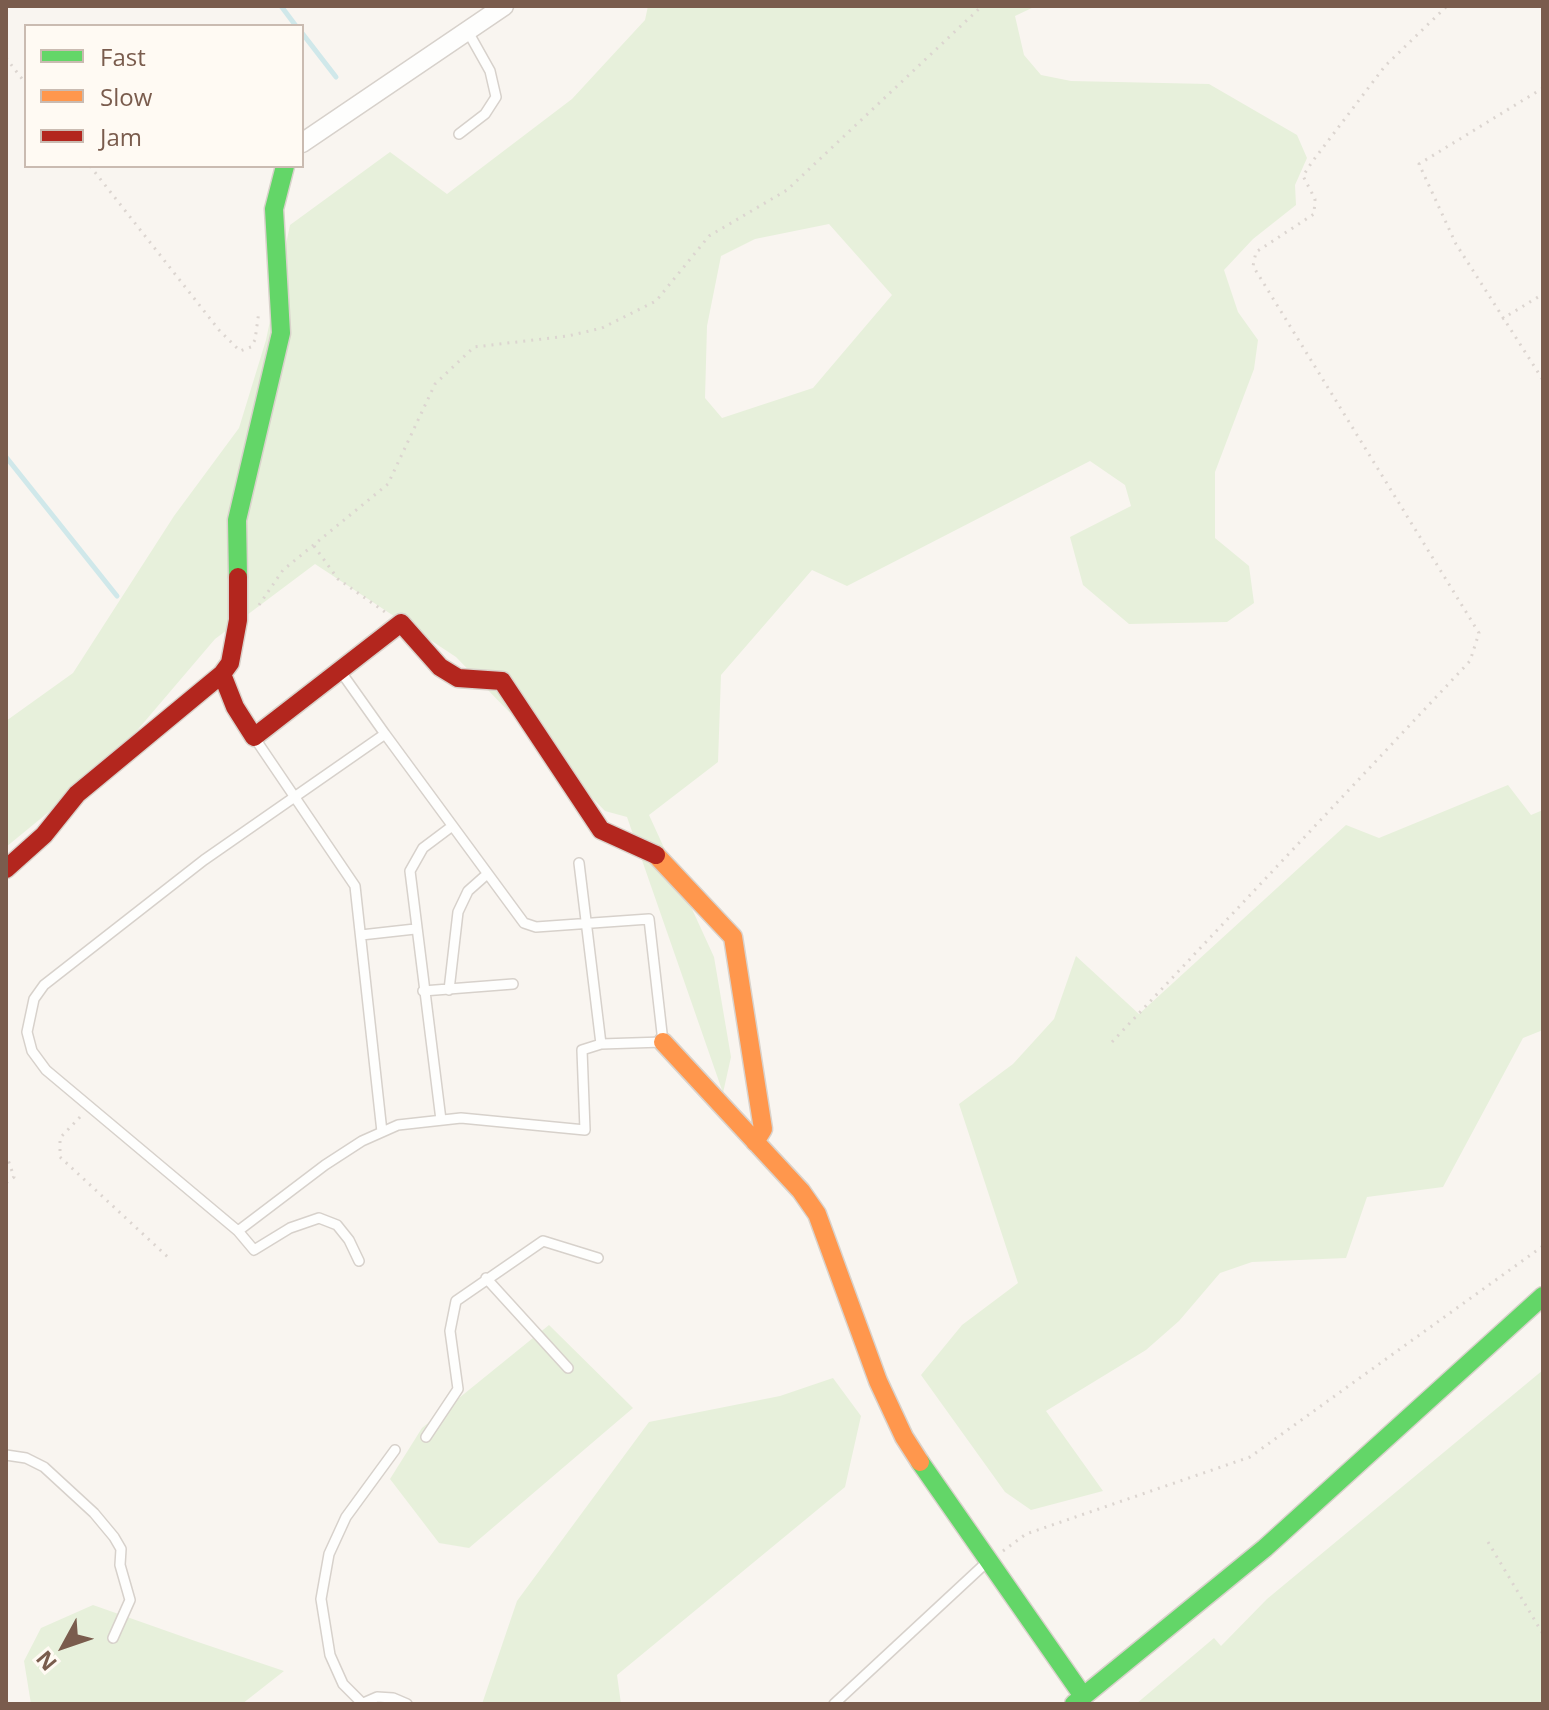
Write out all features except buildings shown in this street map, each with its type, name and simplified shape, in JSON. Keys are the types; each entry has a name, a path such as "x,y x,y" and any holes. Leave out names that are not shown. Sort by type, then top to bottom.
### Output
{"street":[{"path":"304,142 504,6"},
{"path":"6,869 44,835 77,794 222,674 230,663 238,620 237,520 242,488 281,333 279,249 274,209 284,168"},
{"path":"222,674 235,707 254,737 401,623 440,667 458,678 502,681 601,830 656,855 733,937 763,1129 755,1142"},
{"path":"663,1042 801,1191 817,1214 895,1417 1079,1700 1265,1548 1543,1296"}],"lane":[{"path":"459,134 485,114 496,97 490,71 467,30"},
{"path":"238,1231 325,1165 398,1125 461,1118 585,1130 581,1056 589,1046 663,1042 649,919 536,927 524,923 451,827 341,672"},
{"path":"359,1261 337,1225 319,1218 290,1228 254,1250 238,1231 46,1070 32,1051 27,1032 34,999 44,985 191,870 385,734"},
{"path":"254,737 355,886 382,1132"},
{"path":"441,1120 410,871 423,848 451,827"},
{"path":"579,863 601,1044"},
{"path":"449,990 458,912 468,891 486,875"},
{"path":"361,935 415,929"},
{"path":"423,991 513,984"},
{"path":"426,1437 458,1389 450,1331 453,1305 486,1278 543,1241 598,1258"},
{"path":"486,1278 568,1368"},
{"path":"395,1450 346,1517 329,1554 321,1599 322,1626 343,1684 362,1704 377,1697 393,1698 407,1704"},
{"path":"6,1455 26,1458 44,1467 114,1537 121,1549 120,1565 130,1600 113,1638"},
{"path":"834,1704 987,1562"}],"path":[{"path":"257,610 261,596 276,576 388,484 435,384 474,347 568,336 602,328 656,301 709,236 787,190 947,35 982,6"},
{"path":"1112,1042 1470,661 1479,633 1253,266 1256,252 1314,214 1315,199 1303,176 1385,66 1447,6"},
{"path":"6,58 24,81"},
{"path":"1543,88 1419,164 1456,244 1543,380"},
{"path":"92,168 240,351 251,347 255,340 259,308"},
{"path":"1502,319 1543,294"},
{"path":"314,546 338,579 401,623"},
{"path":"89,1107 60,1138 60,1157 171,1260"},
{"path":"6,1154 14,1177 6,1183"},
{"path":"987,1562 1026,1534 1250,1457 1543,1246"},
{"path":"1488,1542 1543,1634"}],"green space":[{"path":"648,6 1036,6 1015,16 1024,55 1041,75 1071,81 1209,84 1297,135 1307,158 1295,185 1296,205 1253,239 1224,270 1238,312 1258,340 1254,369 1215,472 1215,538 1249,566 1254,603 1227,622 1129,624 1083,585 1070,537 1131,506 1125,485 1090,461 847,586 812,570 721,675 718,762 649,815 714,957 731,1057 723,1093 627,817 605,811 456,657 315,564 215,639 111,761 6,847 6,721 73,673 174,516 239,428 266,340 290,225 390,152 447,194 572,99 645,20","holes":["829,224 892,295 813,388 722,418 705,398 707,326 721,256 755,239"]},
{"path":"1508,785 1531,815 1543,810 1543,1030 1523,1038 1443,1187 1367,1197 1346,1258 1252,1262 1220,1273 1179,1321 1146,1350 1046,1411 1103,1491 1031,1510 1005,1492 921,1375 962,1325 1018,1283 959,1104 1013,1064 1054,1019 1076,956 1139,1014 1346,825 1379,838"},
{"path":"549,1325 633,1408 469,1548 439,1543 390,1479 422,1428"},
{"path":"1543,1370 1543,1704 1136,1704 1214,1638 1221,1646 1267,1599"},
{"path":"833,1378 861,1416 845,1487 617,1675 621,1704 482,1704 517,1601 649,1422 780,1396"},
{"path":"93,1605 284,1671 242,1704 31,1704 24,1661 41,1628"}],"waterway":[{"path":"281,6 294,24"},
{"path":"304,36 336,77"},
{"path":"6,457 117,596"}],"traffic: fast":[{"path":"238,577 237,520 281,333 274,209 284,168"},
{"path":"1074,1704 1265,1548 1543,1296"},
{"path":"920,1462 1083,1696"}],"traffic: slow":[{"path":"656,855 733,937 763,1129 755,1142"},
{"path":"663,1042 801,1191 817,1214 878,1381 904,1437 920,1462"}],"traffic: jam":[{"path":"6,869 44,835 77,794 222,674 230,663 238,620 238,577"},
{"path":"222,674 235,707 254,737 401,623 440,667 458,678 502,681 601,830 656,855"}]}
